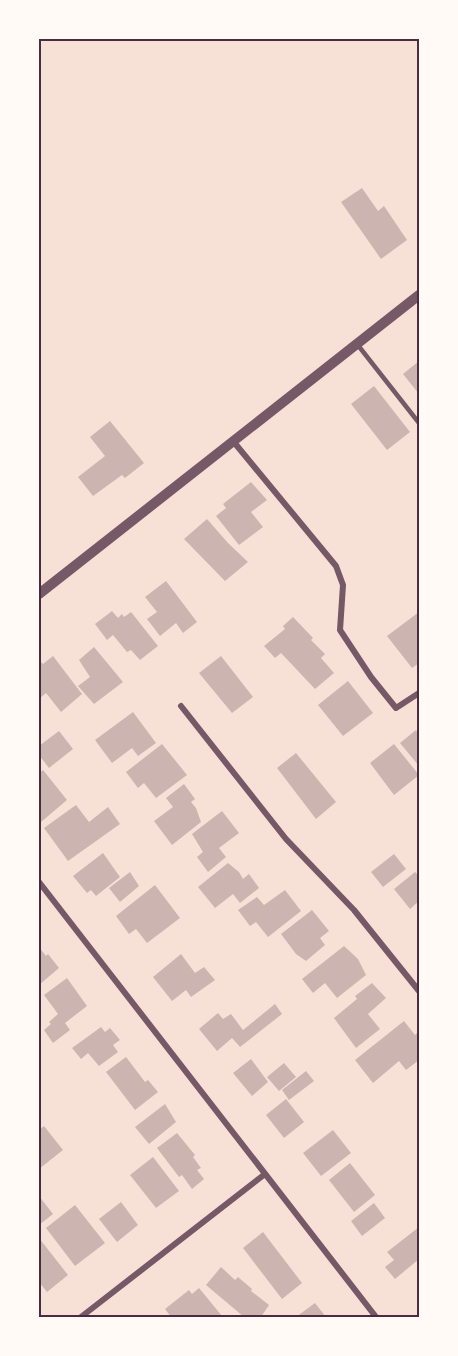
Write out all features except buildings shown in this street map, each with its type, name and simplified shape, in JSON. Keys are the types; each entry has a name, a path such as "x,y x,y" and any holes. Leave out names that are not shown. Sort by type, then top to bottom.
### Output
{"street":[{"path":"39,594 419,295"},
{"path":"233,441 336,566 343,585 340,630 371,677 396,708 419,693"},
{"path":"181,706 286,839 354,910 419,991"},
{"path":"39,882 376,1317"},
{"path":"81,1317 265,1174"}],"lane":[{"path":"357,344 419,423"}]}
